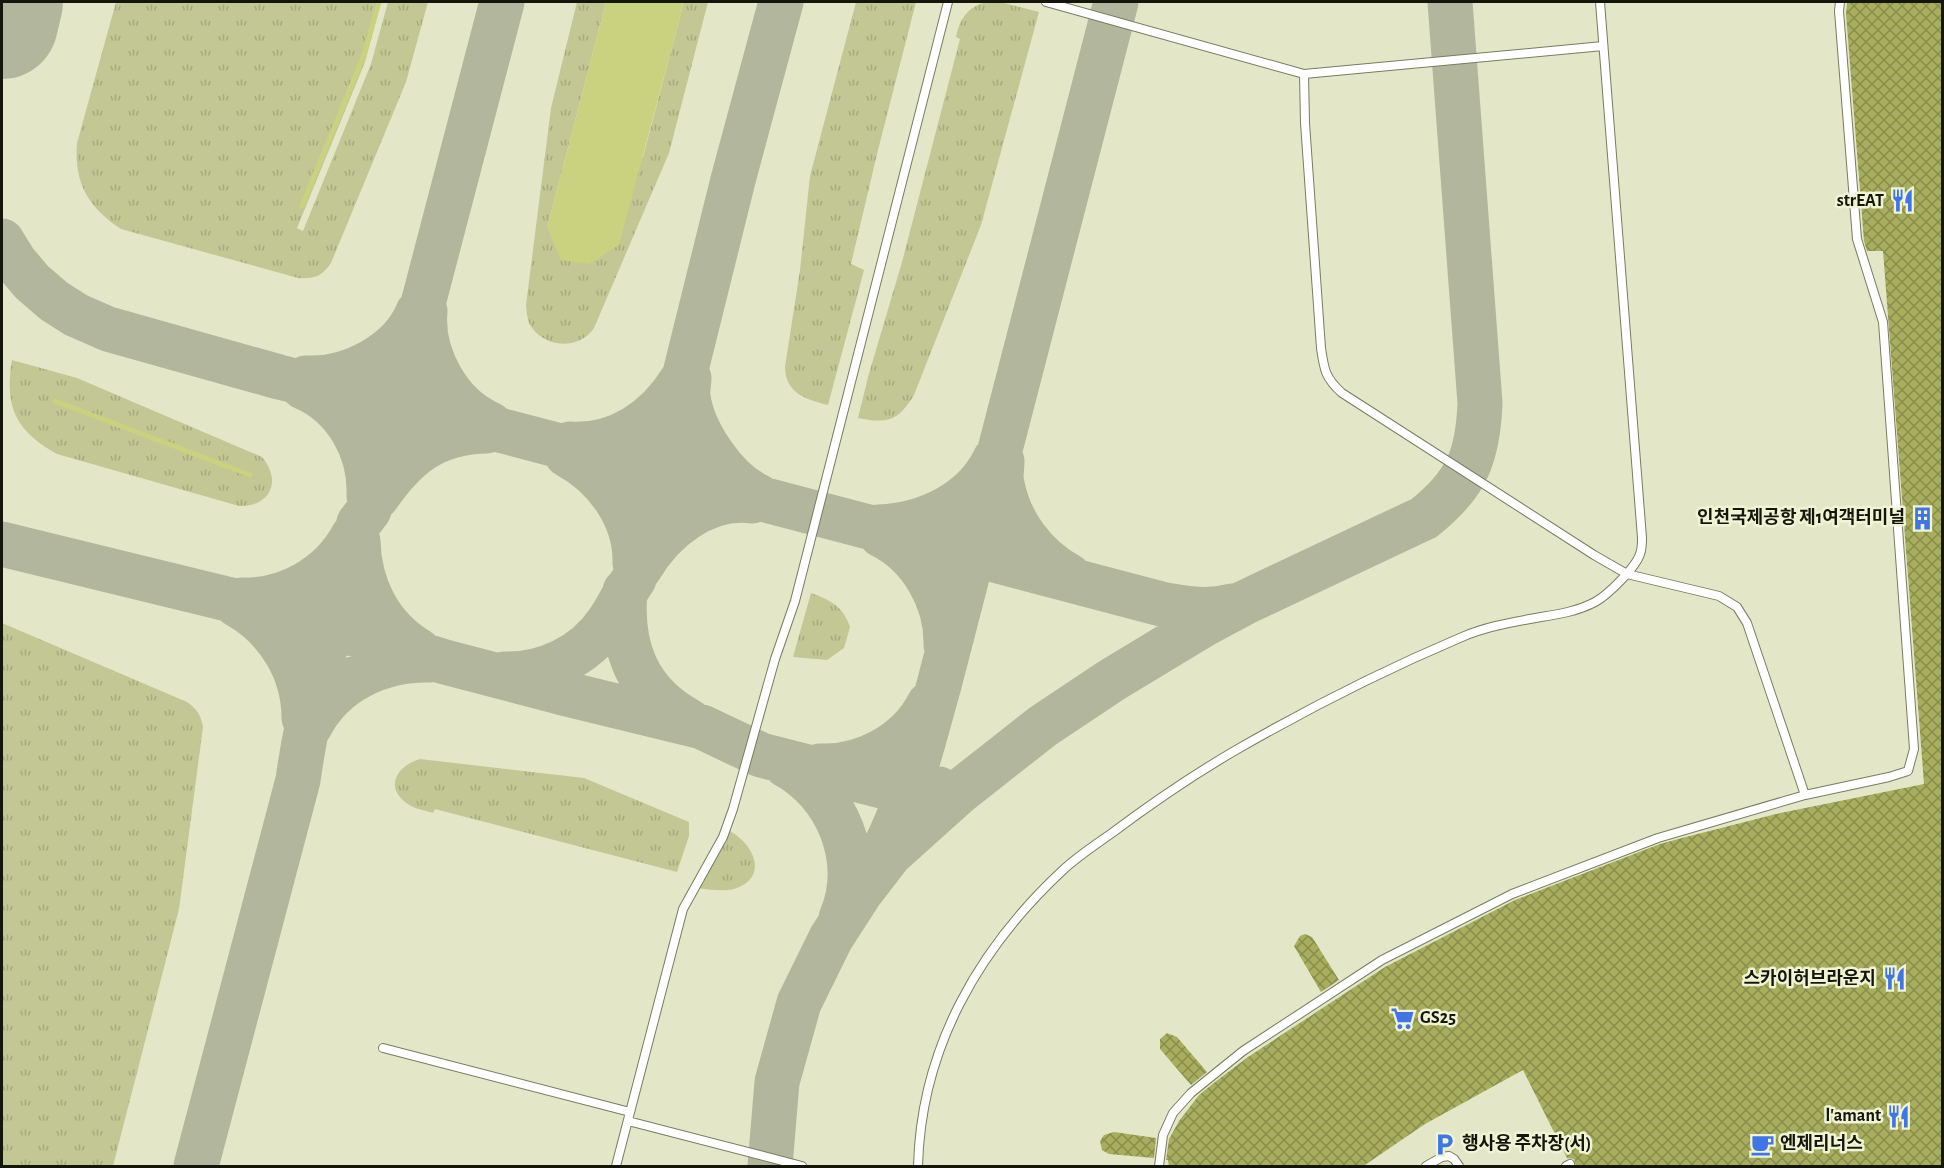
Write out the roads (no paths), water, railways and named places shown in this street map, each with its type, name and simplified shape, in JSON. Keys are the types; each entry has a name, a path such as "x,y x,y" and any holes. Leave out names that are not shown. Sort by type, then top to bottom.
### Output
{"lane":[{"path":"616,1167 683,909 723,837 775,659 795,601 948,2"},
{"path":"1046,2 1304,74 1604,46"},
{"path":"918,1167 928,1083 937,1052 968,987 987,956 1023,910 1065,868 1193,775 1285,722 1377,676 1463,637 1491,627 1576,611 1598,601 1627,574 1640,554 1642,538 1600,2"},
{"path":"1159,1167 1163,1135 1173,1113 1191,1093 1244,1051 1382,960 1512,894 1658,838 1805,795 1908,771 1914,748 1883,322 1857,239 1840,2"},
{"path":"1304,74 1305,123 1321,348 1324,369 1328,378 1342,393 1584,549 1627,574 1719,596 1737,607 1747,623 1805,795"},
{"path":"383,1048 802,1167"},
{"path":"1426,1167 1442,1157 1449,1156 1459,1167"}],"waterway":[{"path":"302,206 364,55 379,2"},
{"path":"55,401 250,475"}],"place":[{"name":"strEAT","path":"1902,201"},
{"name":"인천국제공항 제1여객터미널","path":"1923,518"},
{"name":"스카이허브라운지","path":"1894,979"},
{"name":"GS25","path":"1402,1018"},
{"name":"l'amant","path":"1899,1116"},
{"name":"행사용 주차장(서)","path":"1444,1144"},
{"name":"엔제리너스","path":"1762,1144"}]}
